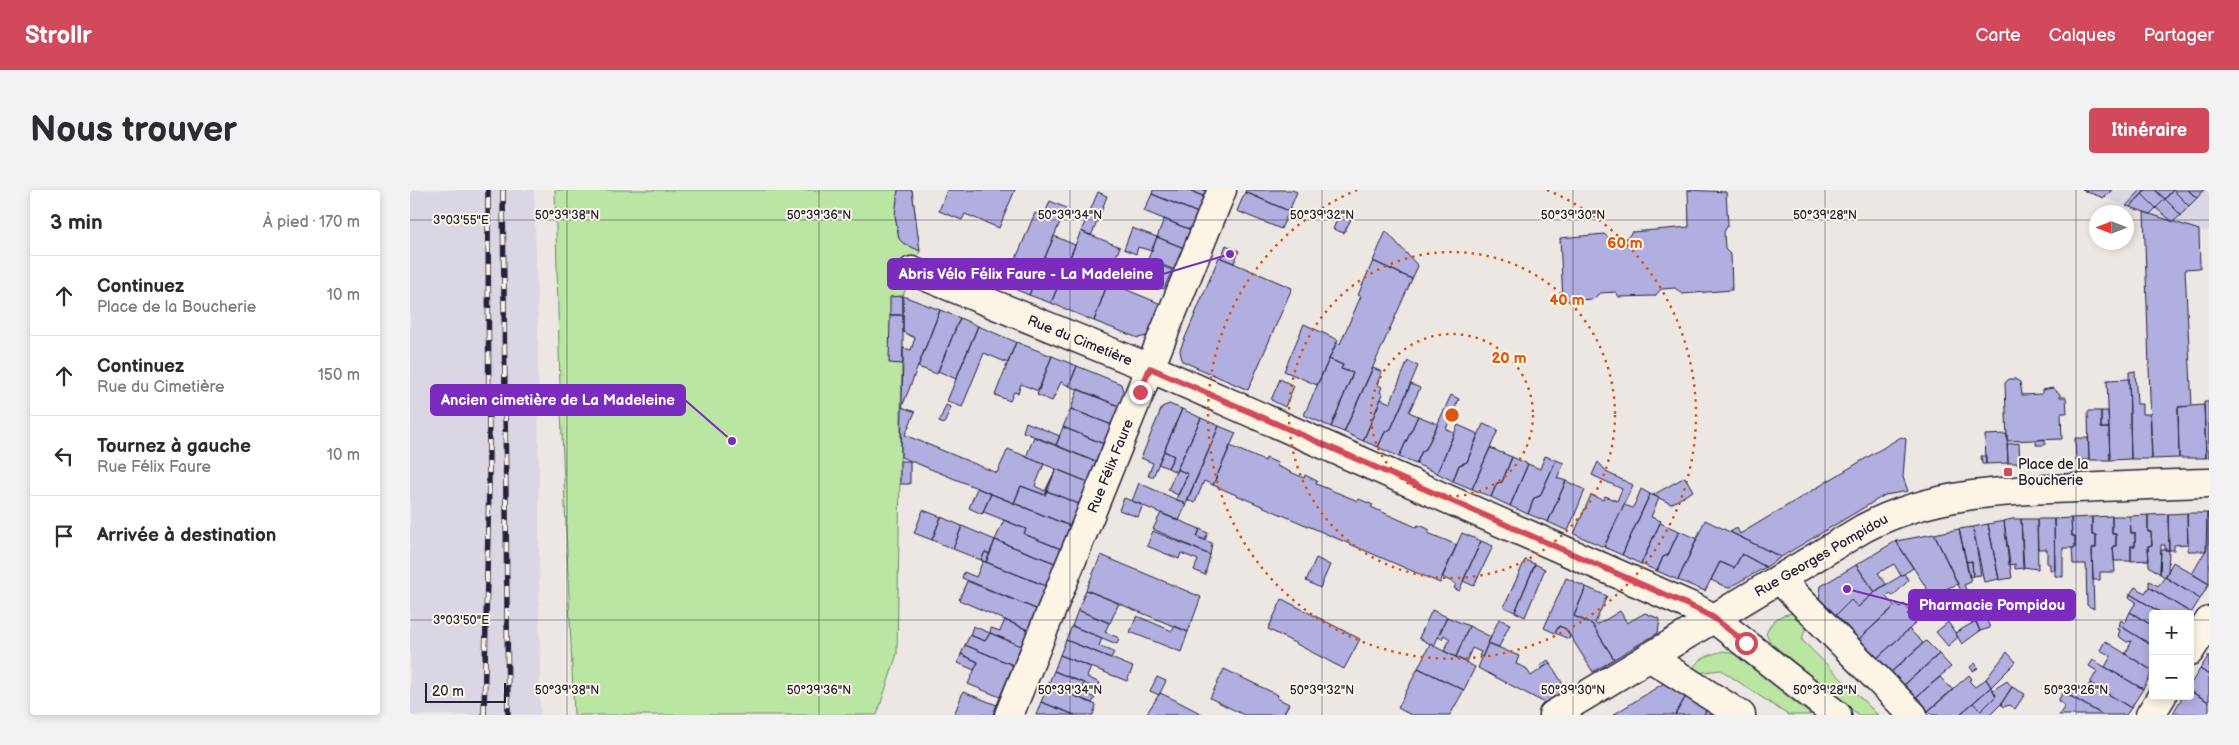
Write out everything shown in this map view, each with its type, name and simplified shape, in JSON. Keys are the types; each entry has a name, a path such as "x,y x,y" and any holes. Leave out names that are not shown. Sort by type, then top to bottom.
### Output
{"street":[{"name":"Rue Félix Faure","path":"1009,715 1222,190"},
{"name":"Rue du Cimetière","path":"912,271 1150,368 1714,618"},
{"name":"Rue Georges Pompidou","path":"1553,715 1886,516 1927,503 1958,497 2031,490 2209,483"},
{"path":"1779,579 1913,715"},
{"path":"1714,618 1837,715"},
{"path":"2194,645 2209,621"},
{"path":"1649,657 1741,715"},
{"path":"2150,715 2159,700"}],"shaded area":[{"path":"410,190 534,190 538,327 540,715 410,715"},
{"path":"2082,190 2209,190 2209,229 2206,232 2194,230 2134,209 2134,205 2124,205"}],"green space":[{"path":"555,190 912,190 920,251 903,296 897,654 877,715 574,715 560,387"},
{"path":"1795,613 1807,623 1802,640 1878,715 1859,715 1771,643 1766,634 1774,621 1780,616"},
{"path":"1723,651 1734,654 1811,715 1788,715 1721,670 1696,673 1693,671 1700,660"}],"building":[{"path":"898,190 912,190 920,251 899,239 895,215"},
{"path":"947,190 1015,190 999,228 965,214 962,220 939,211"},
{"path":"1153,190 1188,190 1205,197 1198,213 1152,194"},
{"path":"1188,190 1208,190 1205,197"},
{"path":"1246,190 1292,190 1297,192 1289,211 1245,192"},
{"path":"1688,190 1726,192 1728,225 1724,232 1725,249 1731,255 1732,290 1682,294 1675,288 1661,289 1655,296 1619,297 1616,292 1600,293 1593,299 1563,301 1560,238 1604,234 1610,239 1627,238 1632,232 1689,227"},
{"path":"2082,190 2112,190 2104,198"},
{"path":"2141,190 2146,190 2132,205 2127,205"},
{"path":"2146,190 2155,190 2165,199 2156,208 2142,194"},
{"path":"2155,190 2173,190 2165,199"},
{"path":"2173,190 2189,206 2181,215 2165,199"},
{"path":"2173,190 2188,190 2197,198 2189,206"},
{"path":"2188,190 2204,190 2197,198"},
{"path":"1098,192 1107,196 1100,215 1090,211"},
{"path":"1245,192 1289,211 1281,229 1237,211"},
{"path":"1152,194 1198,213 1191,230 1144,211"},
{"path":"2142,194 2156,208 2150,214 2134,208 2134,205 2132,205"},
{"path":"2165,199 2181,215 2173,222 2156,208"},
{"path":"1050,201 1066,208 1029,295 1005,285 1035,213 1044,216"},
{"path":"1341,210 1353,215 1344,233 1333,229"},
{"path":"1090,211 1100,215 1091,236 1081,231"},
{"path":"2144,212 2199,230 2200,268 2185,269 2192,406 2178,407 2179,458 2152,459"},
{"path":"1164,219 1191,230 1184,248 1157,237"},
{"path":"1132,228 1157,237 1152,251 1138,247 1136,254 1124,249"},
{"path":"1081,231 1120,247 1106,281 1067,265"},
{"path":"1386,231 1418,266 1412,279 1373,261"},
{"path":"1054,236 1075,245 1051,303 1029,295"},
{"path":"1157,237 1184,248 1175,270 1148,259"},
{"path":"1226,245 1239,251 1234,263 1221,258"},
{"path":"1219,257 1292,288 1248,390 1182,361 1180,350"},
{"path":"1373,261 1412,279 1344,432 1331,427 1353,373 1341,369 1343,365 1329,359 1336,343 1340,344 1361,296 1358,295"},
{"path":"1067,265 1108,282 1094,321 1051,303"},
{"path":"1161,266 1172,270 1164,289 1153,285"},
{"path":"1108,282 1161,304 1148,336 1138,338 1094,321"},
{"path":"903,296 940,310 902,407 903,348 911,350 915,338 903,332"},
{"path":"903,296 903,315 890,315 890,297"},
{"path":"940,310 960,318 937,374 918,367"},
{"path":"890,315 903,315 903,364 889,363"},
{"path":"960,318 978,326 956,379 938,371"},
{"path":"1304,324 1338,340 1317,385 1284,371"},
{"path":"978,326 1016,342 1008,363 984,353 962,407 947,401"},
{"path":"1016,342 1052,356 1038,391 1021,384 1018,393 1014,392 1010,401 995,395"},
{"path":"1052,356 1077,366 1069,386 1061,382 1052,401 1037,395"},
{"path":"1329,359 1343,365 1341,369 1353,373 1331,427 1304,415"},
{"path":"1408,361 1418,366 1391,429 1385,432 1378,447 1363,441 1381,399 1390,403"},
{"path":"1077,366 1121,384 1124,395 1119,406 1069,386"},
{"path":"1373,368 1382,372 1377,384 1382,387 1380,392 1383,394 1363,441 1344,432"},
{"path":"2135,371 2137,404 2142,404 2142,414 2150,414 2152,459 2131,459 2129,372"},
{"path":"1280,379 1294,386 1285,407 1271,400"},
{"path":"2009,379 2015,379 2020,382 2022,395 2042,394 2042,390 2053,388 2060,394 2060,397 2066,397 2067,413 2061,413 2062,439 2007,441 2005,383"},
{"path":"2129,379 2131,459 2110,460 2107,380"},
{"path":"1411,384 1420,388 1409,412 1418,416 1399,457 1378,447 1385,432 1391,429"},
{"path":"1078,389 1119,406 1112,425 1071,409"},
{"path":"1451,395 1459,399 1446,429 1454,433 1437,473 1416,464 1422,451 1426,449"},
{"path":"2204,402 2209,402 2209,457 2206,458"},
{"path":"1169,404 1182,409 1153,477 1148,476 1153,463 1141,458 1162,407"},
{"path":"946,405 951,407 944,424 939,422"},
{"path":"2204,405 2206,458 2179,458 2178,407"},
{"path":"902,407 915,412 905,435 997,473 1008,449 1044,464 1035,486 1045,491 1056,469 1045,495 1021,486 1014,503 901,457"},
{"path":"1071,409 1112,425 1104,444 1063,427"},
{"path":"1182,409 1201,418 1176,472 1168,468 1174,456 1164,451"},
{"path":"2088,411 2101,411 2101,428 2109,428 2110,460 2089,460"},
{"path":"2101,411 2108,411 2109,428 2101,428"},
{"path":"1418,416 1438,424 1426,449 1422,451 1416,464 1399,457"},
{"path":"1201,418 1219,426 1186,504 1176,499 1188,474 1177,469"},
{"path":"1026,422 1060,436 1056,445 1023,432"},
{"path":"1483,424 1498,430 1472,489 1453,481 1459,465 1467,462"},
{"path":"1458,425 1478,434 1467,462 1459,465 1453,481 1437,473"},
{"path":"1219,426 1236,433 1213,485 1204,481 1195,503 1187,500"},
{"path":"1063,427 1104,444 1096,462 1056,445"},
{"path":"2007,434 2008,463 1986,464 1985,435"},
{"path":"1034,437 1096,462 1088,482 1026,457"},
{"path":"1901,437 1906,439 1903,477 1908,491 1885,495 1781,557 1730,532 1737,528 1740,534"},
{"path":"2075,438 2088,438 2089,460 2076,460"},
{"path":"2045,439 2045,445 2036,445 2036,440"},
{"path":"2019,443 2020,463 2008,463 2007,444"},
{"path":"1230,446 1265,461 1266,458 1278,463 1277,466 1304,478 1305,475 1317,481 1316,484 1373,505 1371,507 1416,527 1418,525 1424,527 1430,530 1428,533 1457,545 1440,583 1213,485"},
{"path":"1490,448 1512,457 1502,482 1497,483 1491,497 1472,489"},
{"path":"1164,451 1174,456 1168,468 1158,464"},
{"path":"1545,456 1556,460 1540,496 1534,498 1528,514 1510,506 1528,464 1540,469"},
{"path":"1981,456 1986,456 1986,464 1982,464"},
{"path":"1512,457 1528,464 1510,506 1491,497 1497,483 1502,482"},
{"path":"1556,460 1564,463 1557,478 1566,481 1548,522 1528,514 1534,498 1540,496"},
{"path":"900,461 910,461 910,484 900,484"},
{"path":"1598,462 1608,473 1633,485 1604,547 1574,534 1591,495 1603,500 1605,496 1617,501 1622,489 1592,475"},
{"path":"1056,469 1088,482 1079,504 1047,491"},
{"path":"1177,469 1188,474 1178,495 1168,490"},
{"path":"1685,477 1693,491 1671,504 1653,495"},
{"path":"1566,481 1585,490 1568,531 1548,522"},
{"path":"1139,483 1186,504 1179,521 1132,501"},
{"path":"1021,486 1045,495 1047,491 1079,504 1070,526 1014,503"},
{"path":"977,488 991,494 982,514 969,508"},
{"path":"1641,489 1650,494 1622,555 1604,547 1624,505 1633,508"},
{"path":"991,494 1070,526 1061,549 1024,534 1026,529 984,512 982,514"},
{"path":"1650,494 1659,498 1651,517 1661,521 1641,564 1622,555"},
{"path":"1124,498 1143,505 1138,517 1119,510"},
{"path":"923,510 941,517 932,540 914,533"},
{"path":"1161,513 1200,529 1197,537 1212,543 1210,555 1153,529"},
{"path":"2187,513 2188,544 2174,545 2174,550 2169,550 2168,514"},
{"path":"2187,513 2207,513 2206,551 2188,551"},
{"path":"2207,513 2209,513 2209,584 2192,574 2207,548"},
{"path":"2168,514 2169,550 2165,550 2165,545 2161,545 2160,574 2149,566 2148,546 2152,545 2151,532 2148,532 2148,515"},
{"path":"2148,515 2148,532 2151,532 2152,545 2148,546 2149,560 2131,561 2131,546 2135,546 2135,533 2131,533 2130,516"},
{"path":"2112,516 2130,516 2131,533 2135,533 2135,546 2131,546 2131,561 2114,561 2113,546 2116,546 2116,534 2112,534"},
{"path":"2112,516 2112,534 2116,534 2116,546 2113,546 2115,572 2100,572 2100,580 2093,580 2092,548 2096,548 2096,535 2092,535 2092,517"},
{"path":"941,517 962,526 953,549 932,540"},
{"path":"2092,517 2092,535 2096,535 2096,548 2092,548 2094,609 2087,605 2086,564 2073,564 2072,548 2075,548 2075,536 2072,536 2071,518"},
{"path":"2071,518 2072,536 2075,536 2075,548 2063,548 2063,577 2055,576 2054,519"},
{"path":"2021,519 2024,568 2015,569 2015,564 2009,565 2004,521"},
{"path":"2021,519 2037,519 2038,569 2023,567"},
{"path":"2037,519 2054,519 2055,570 2050,570 2050,564 2047,564 2047,549 2038,549"},
{"path":"1004,520 1026,529 1024,534 1061,549 1055,563 995,540"},
{"path":"1705,520 1781,557 1766,567 1742,554 1734,568 1720,562 1705,591 1678,580"},
{"path":"2004,521 2012,578 1999,580 1988,524"},
{"path":"1660,523 1679,531 1668,555 1663,557 1657,571 1641,564"},
{"path":"1988,524 1999,579 1984,582 1973,527"},
{"path":"962,526 995,540 990,554 985,552 981,560 953,549"},
{"path":"1973,527 1981,575 1973,576 1972,561 1966,562 1959,529"},
{"path":"1200,529 1208,533 1205,540 1197,537"},
{"path":"1959,529 1971,582 1964,585 1970,599 1977,596 1990,628 1980,631 1934,534"},
{"path":"1153,531 1210,555 1205,575 1194,570 1198,560 1181,553 1179,559 1147,546"},
{"path":"1679,531 1697,539 1678,580 1657,571 1663,557 1668,555"},
{"path":"1462,533 1481,541 1459,591 1454,588 1456,584 1442,577"},
{"path":"1934,534 1958,584 1931,595 1896,541"},
{"path":"995,540 1055,563 1046,586 986,562"},
{"path":"1481,541 1493,546 1474,586 1463,581"},
{"path":"1896,541 1913,568 1901,576 1894,564 1878,573 1886,584 1875,592 1856,565"},
{"path":"2161,550 2169,550 2168,573 2165,577 2160,574"},
{"path":"985,552 990,554 986,562 981,560"},
{"path":"1742,554 1766,567 1728,588 1711,580 1720,562 1734,568"},
{"path":"1101,555 1201,597 1188,632 1086,590"},
{"path":"1316,558 1330,565 1320,588 1306,581"},
{"path":"1525,560 1535,564 1515,612 1504,607"},
{"path":"983,561 1046,586 1036,609 962,578 964,572 976,577"},
{"path":"1972,561 1973,576 1969,577 1966,562"},
{"path":"2173,562 2209,584 2200,599 2165,577"},
{"path":"1535,564 1545,569 1525,617 1515,612"},
{"path":"1856,565 1875,592 1858,607 1851,600 1835,616 1819,599 1821,586"},
{"path":"1904,574 1909,580 1895,594 1892,596 1890,593 1886,597 1895,606 1858,640 1835,616 1851,600 1858,607 1877,590"},
{"path":"2165,577 2200,599 2193,610 2186,610 2149,587 2149,581 2158,586"},
{"path":"1566,578 1586,587 1574,616 1592,624 1614,659 1593,672 1566,629 1559,626 1555,633 1544,628"},
{"path":"967,581 1036,609 1028,630 959,600"},
{"path":"1586,587 1607,596 1595,623 1597,625 1620,611 1627,623 1645,613 1660,619 1658,633 1614,659 1592,624 1574,616"},
{"path":"2135,587 2145,593 2149,587 2186,610 2156,610 2130,594"},
{"path":"1086,590 1119,603 1110,623 1078,610"},
{"path":"2130,594 2156,610 2149,610 2149,624 2130,612 2136,602 2129,597"},
{"path":"1282,599 1360,639 1344,669 1268,629"},
{"path":"1897,604 1900,607 1904,604 1910,611 1907,614 1916,623 1876,659 1858,640"},
{"path":"1078,610 1109,623 1105,632 1119,638 1117,644 1072,626"},
{"path":"1432,610 1447,617 1434,646 1419,638"},
{"path":"2130,612 2149,624 2149,644 2119,625 2121,620 2125,623"},
{"path":"1137,616 1172,631 1175,626 1188,632 1181,652 1130,632"},
{"path":"1447,617 1469,626 1456,657 1444,651 1450,639 1444,635 1442,639 1438,637"},
{"path":"1499,619 1510,624 1499,647 1488,643"},
{"path":"1005,620 1028,630 1021,646 990,633 991,628 1000,631"},
{"path":"1976,621 1980,631 1962,644 1955,633"},
{"path":"1948,622 1958,637 1948,646 1936,632"},
{"path":"2119,625 2149,644 2149,669 2125,654 2132,641 2127,642 2118,636 2120,630 2117,629"},
{"path":"973,626 990,633 985,641 970,635"},
{"path":"1072,626 1102,638 1099,646 1114,652 1111,658 1066,640"},
{"path":"1469,626 1491,637 1482,657 1479,656 1481,652 1472,648 1466,662 1456,657"},
{"path":"1559,626 1566,629 1570,636 1569,639 1555,633"},
{"path":"1909,629 1923,643 1890,673 1876,659"},
{"path":"990,633 1021,646 1013,665 965,645 970,635 985,641"},
{"path":"1066,640 1133,667 1127,681 1060,655"},
{"path":"1926,641 1939,654 1903,686 1890,673"},
{"path":"2105,641 2149,668 2149,678 2143,689 2105,667 2111,656 2100,650"},
{"path":"1488,643 1519,656 1516,664 1526,668 1531,676 1550,663 1566,689 1545,703 1478,668"},
{"path":"1430,644 1475,667 1464,690 1418,668"},
{"path":"965,645 1013,665 1000,697 968,684 978,662 961,654"},
{"path":"2007,652 2016,662 1991,687 1986,679"},
{"path":"961,654 978,662 974,670 958,663"},
{"path":"1939,654 1951,667 1915,698 1903,686"},
{"path":"1060,655 1091,667 1087,677 1100,683 1098,689 1054,671"},
{"path":"2209,655 2209,675 2200,669"},
{"path":"1548,660 1550,663 1541,669 1540,666"},
{"path":"2093,660 2143,689 2131,708 2090,683 2097,671 2089,666"},
{"path":"1975,663 1978,668 1973,671 1970,667"},
{"path":"1418,668 1464,690 1450,715 1411,715 1398,708"},
{"path":"1224,669 1278,695 1277,698 1289,704 1283,715 1244,715 1210,698"},
{"path":"2200,669 2209,675 2209,702 2194,693 2194,679"},
{"path":"1054,671 1084,683 1081,692 1095,698 1092,703 1048,685"},
{"path":"1969,675 1972,679 1969,681 1975,687 1986,679 1991,687 1959,715 1932,715 1928,711"},
{"path":"1157,677 1166,681 1159,695 1150,691"},
{"path":"1940,677 1953,690 1928,711 1915,698"},
{"path":"2007,681 2012,687 2001,704 1990,715 1959,715 1973,703 1981,711 1996,696 1993,690"},
{"path":"1664,683 1686,696 1675,715 1613,715"},
{"path":"2090,683 2131,708 2126,715 2103,715 2065,693 2069,685 2084,694"},
{"path":"1048,685 1096,705 1093,715 1075,715 1041,702"},
{"path":"1991,687 1996,696 1981,711 1973,703"},
{"path":"2012,687 2025,694 2015,709 2010,705 2003,707 2001,704"},
{"path":"963,692 997,705 993,715 954,715"},
{"path":"2063,692 2103,715 2059,715 2065,706 2058,701"},
{"path":"1160,693 1204,715 1152,715 1147,713"},
{"path":"2194,693 2209,702 2209,715 2173,713 2181,700 2194,700"},
{"path":"1686,696 1707,709 1704,715 1675,715"},
{"path":"1041,702 1075,715 1036,715"},
{"path":"1707,709 1716,715 1704,715"}],"railway":[{"path":"484,715 489,483 488,190"},
{"path":"503,190 508,715"}],"place":[{"name":"Abris Vélo Félix Faure - La Madeleine","path":"1230,254"},
{"name":"Ancien cimetière de La Madeleine","path":"732,441"},
{"name":"Place de la Boucherie","path":"2008,472"},
{"name":"Pharmacie Pompidou","path":"1847,589"}],"route":[{"path":"1140,392 1150,368 1695,608 1714,618 1746,643"}]}
